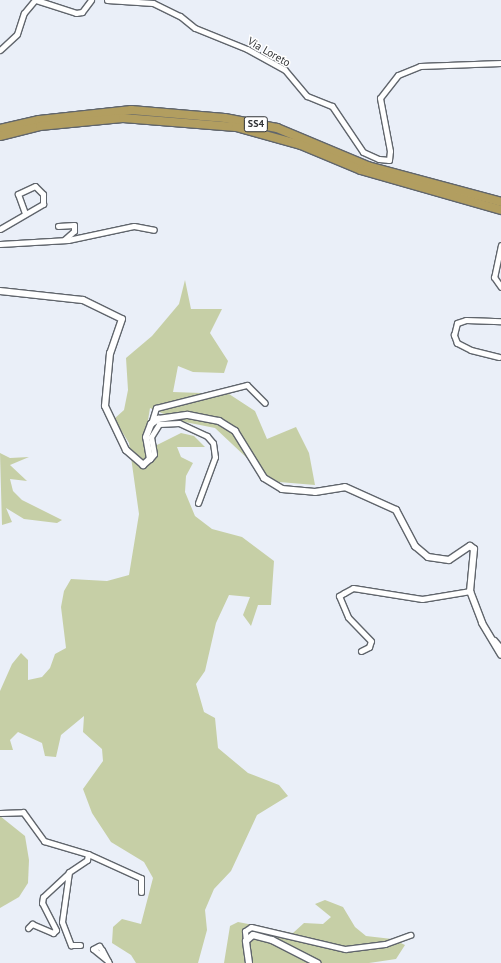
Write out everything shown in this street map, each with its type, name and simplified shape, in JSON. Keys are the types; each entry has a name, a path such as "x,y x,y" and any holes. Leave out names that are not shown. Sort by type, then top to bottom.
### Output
{"highway":[{"name":"SS4","path":"0,129 39,120 131,110 225,118 277,128 368,166 501,202"},
{"name":"SS4","path":"0,136 40,126 123,118 236,127 301,145 361,170 501,210"}],"street":[{"path":"0,50 18,30 30,3 36,0 76,12 82,12 91,0"},
{"name":"Via Loreto","path":"107,0 152,3 180,16 195,28 247,49 285,70 307,96 332,106 363,152 379,160 389,160 390,151 380,98 398,75 420,66 501,63"},
{"path":"0,229 25,213 43,204 43,194 35,186 18,194 25,213"},
{"path":"58,226 74,225 74,231 64,240"},
{"path":"0,246 64,240 134,226 154,230"},
{"path":"501,245 494,277 501,287"},
{"path":"0,291 83,300 122,319 110,354 105,406 108,418 134,460 143,465 154,454 151,437 159,424 179,423 207,436 213,443 215,457 198,503"},
{"path":"499,357 470,350 457,343 454,335 457,324 466,320 501,321"},
{"path":"150,459 146,437 156,408 247,385 265,403"},
{"path":"151,424 165,416 188,415 219,421 235,431 264,478 282,489 315,492 345,487 396,510 415,546 428,557 449,560 470,546 474,552 470,591 482,623 501,655"},
{"path":"361,651 371,641 348,617 339,596 353,588 422,599 470,591"},
{"path":"492,638 501,648"},
{"path":"0,813 23,812 44,841 88,854 141,878 142,892"},
{"path":"28,928 32,924 53,933 56,930 42,903 44,897 68,874 87,860 88,854"},
{"path":"68,874 62,922 71,945 80,945"},
{"path":"249,963 245,931 251,927 345,949 385,944 410,935"},
{"path":"246,941 253,934 262,936 317,963"}],"green space":[{"path":"185,280 191,309 222,309 210,333 228,361 224,373 193,372 178,366 173,392 229,394 255,411 267,439 296,427 309,453 315,485 279,482 264,474 215,428 180,421 150,408 144,445 157,445 181,433 194,436 205,447 177,447 181,457 193,463 186,476 185,492 195,516 212,529 242,537 274,561 271,605 258,605 251,626 243,615 250,597 229,595 216,623 205,671 196,684 204,712 215,718 218,748 248,773 279,785 288,796 257,815 231,871 214,889 205,910 207,930 198,963 136,963 131,955 112,943 113,927 122,919 141,924 153,878 144,862 111,842 92,813 83,789 103,761 102,749 83,732 84,716 61,735 56,757 45,756 42,743 18,732 10,740 13,750 0,750 0,691 12,664 21,653 28,660 28,680 42,677 50,668 55,654 66,648 61,607 64,591 71,579 107,581 129,575 139,514 129,443 114,419 124,410 128,390 126,358 152,336 179,304"},
{"path":"0,453 10,458 29,457 10,465 27,481 10,479 13,491 22,500 62,520 57,523 24,519 6,508 12,522 2,525"},
{"path":"0,816 25,836 29,860 28,883 19,897 0,908"},
{"path":"325,900 343,907 355,927 366,936 392,939 405,945 396,959 369,963 224,963 230,926 238,922 293,933 304,923 323,924 331,917 315,904"}]}
